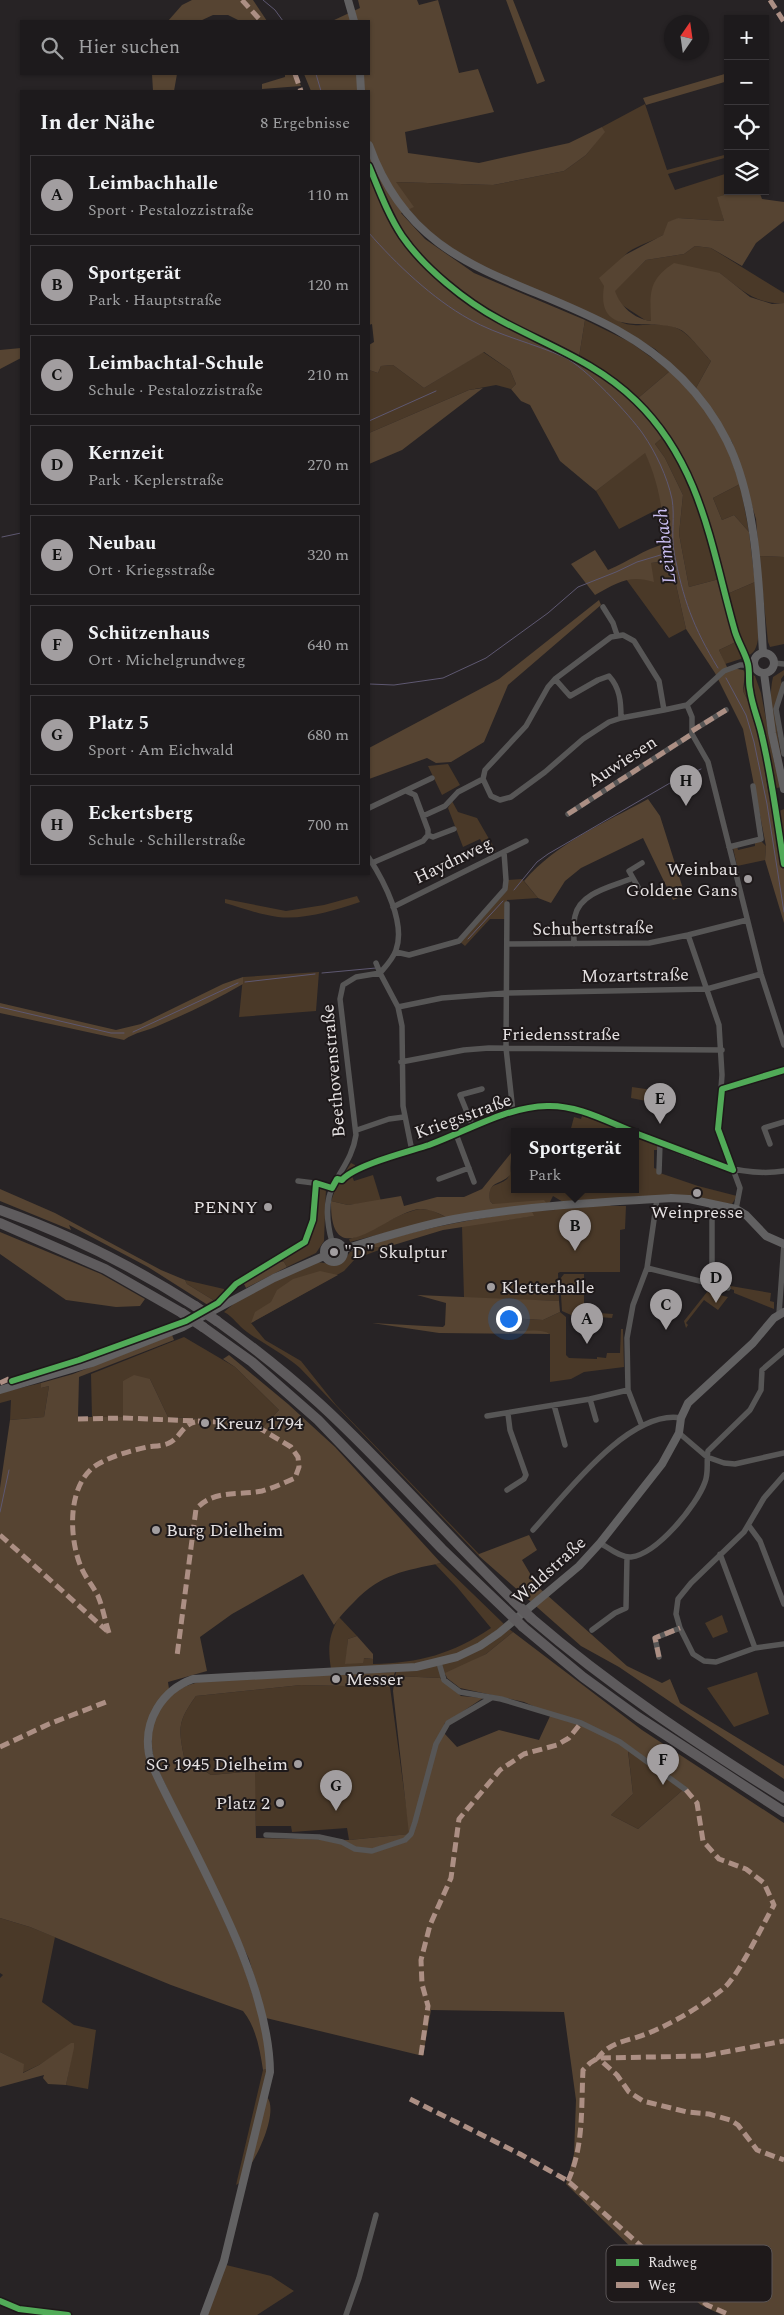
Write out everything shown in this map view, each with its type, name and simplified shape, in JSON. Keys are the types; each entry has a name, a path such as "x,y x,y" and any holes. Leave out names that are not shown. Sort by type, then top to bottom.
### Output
{"highway":[{"path":"0,1210 57,1232 105,1254 195,1306 267,1358 321,1405 464,1553 531,1618 585,1663 644,1707 784,1798"},
{"path":"0,1222 88,1260 132,1283 182,1313 252,1362 318,1420 442,1549 514,1618 583,1677 638,1717 784,1812"}],"street":[{"path":"348,0 354,20"},
{"path":"360,75 361,90"},
{"path":"370,147 389,189 416,224 442,246 497,278 607,325 654,354 693,388 728,442 751,518 763,653"},
{"path":"603,607 613,623 617,635"},
{"path":"664,710 660,687 655,674 634,641 628,637 617,635 604,642 548,686 526,726 485,770 483,779 491,796 500,800 511,797 545,772 583,739 609,722 687,705 724,671 740,665 754,664"},
{"path":"763,653 772,657 774,664 772,669 764,673 756,670 754,664 757,656 763,653"},
{"path":"774,664 784,664"},
{"path":"764,673 772,733 784,789"},
{"path":"555,679 570,696 609,676 619,693 621,718"},
{"path":"784,684 776,709 784,754"},
{"path":"687,705 692,717 692,732 708,762 761,974 784,1045"},
{"name":"Auwiesen","path":"568,814 726,710"},
{"path":"370,808 432,778"},
{"path":"423,816 445,806 458,792 483,779"},
{"path":"730,847 761,839 753,786"},
{"path":"406,792 415,795 428,835"},
{"path":"428,835 433,837 454,829"},
{"path":"380,972 396,952 399,930 393,907 370,861 423,841 428,835"},
{"name":"Haydnweg","path":"393,907 526,841"},
{"path":"396,952 410,955 459,941 505,889 504,852"},
{"path":"642,863 629,871 642,894"},
{"path":"574,944 575,917 581,903 598,892 633,878"},
{"name":"Schubertstraße","path":"507,904 507,944 649,943 747,920"},
{"path":"688,935 719,1025 722,1050 722,1089 718,1129 740,1188 736,1209"},
{"path":"507,944 506,1048 513,1112"},
{"path":"376,963 398,1007 402,1026 401,1062 404,1117 412,1150"},
{"name":"Beethovenstraße","path":"332,1242 327,1211 332,1188 352,1155 357,1130 340,1008 341,990 343,985 350,979 380,972"},
{"name":"Mozartstraße","path":"398,1007 442,998 507,993 707,989 761,974"},
{"name":"Friedensstraße","path":"401,1062 471,1050 506,1048 722,1050"},
{"path":"722,1089 784,1070"},
{"name":"Kriegsstraße","path":"472,1127 460,1095 482,1088"},
{"name":"Kriegsstraße","path":"360,1168 513,1112 533,1107 564,1106 577,1109 624,1128"},
{"path":"357,1130 389,1119 404,1117"},
{"path":"770,1144 764,1128 784,1122"},
{"path":"456,1134 474,1182"},
{"name":"Kriegsstraße","path":"639,1134 733,1170 769,1173 784,1171"},
{"path":"659,1172 660,1143"},
{"path":"439,1179 469,1168"},
{"path":"298,1181 322,1184 332,1188"},
{"path":"344,1249 452,1220 537,1208 657,1199 689,1199 736,1209 746,1215 766,1236 784,1244 781,1269 782,1313 753,1343 697,1393 688,1403 681,1418 667,1417 642,1426 608,1448 533,1530"},
{"path":"642,1426 628,1390 629,1322 646,1268 653,1238 657,1199"},
{"path":"712,1204 712,1284"},
{"path":"332,1242 340,1244 344,1249 343,1256 339,1261 329,1261 324,1256 324,1247 332,1242"},
{"path":"0,1390 92,1363 176,1330 274,1278 324,1256"},
{"path":"646,1268 728,1288"},
{"path":"600,1543 627,1557 644,1553 653,1547 686,1514 706,1482 708,1470 707,1457 711,1447 751,1408 761,1390 760,1375 763,1368 784,1351"},
{"path":"487,1416 590,1399 628,1390"},
{"path":"590,1399 596,1420"},
{"path":"554,1405 565,1444"},
{"path":"507,1490 524,1479 526,1475 510,1430 508,1414"},
{"name":"Waldstraße","path":"204,2315 224,2261 238,2207 270,2072 270,2052 262,2014 238,1945 150,1756 148,1735 152,1719 165,1696 174,1688 193,1679 394,1668 439,1663 467,1653 499,1633 579,1566 600,1543 662,1464 679,1433 681,1418"},
{"path":"679,1433 714,1461 735,1464 784,1453"},
{"path":"784,1475 764,1498 749,1526 691,1583 678,1599 676,1614 680,1628 694,1654 704,1661 716,1662 755,1648 784,1644"},
{"path":"749,1526 760,1541 784,1604"},
{"path":"720,1554 755,1648"},
{"path":"592,1630 615,1613 626,1608 627,1557"},
{"path":"659,1657 655,1638 680,1628"},
{"path":"439,1663 444,1680 460,1692 534,1708 581,1723 620,1742 686,1790"},
{"path":"266,1835 318,1837 342,1842 355,1849 372,1851 405,1840 411,1834 415,1822 436,1744 448,1723 491,1698"},
{"path":"346,2315 359,2278 376,2215"}],"shaded area":[{"path":"192,0 253,0 266,20 238,20 228,15 213,15 202,20 169,20 182,5"},
{"path":"358,0 417,0 419,5 438,0 459,73 478,69 494,112 405,132 408,153 479,163 569,143 602,127 605,132 586,155 564,171 493,185 396,182 414,207 401,213 425,239 474,273 585,320 579,357 621,383 637,399 670,371 697,397 726,445 740,484 713,498 722,520 734,515 749,532 755,582 727,594 740,640 719,650 727,667 743,670 745,673 743,691 751,707 760,737 768,790 777,820 784,860 784,923 765,860 766,846 743,729 715,673 686,629 672,567 667,561 651,563 654,582 630,579 595,595 571,564 595,550 608,570 650,549 665,544 660,497 645,453 596,491 560,461 530,405 521,401 511,389 516,384 510,370 484,352 424,388 393,365 381,366 378,373 370,370 370,344 374,342 372,324 370,325 370,90 311,90 304,75 370,75 370,20 334,20 360,8","holes":["664,436 685,469 695,491 723,578 689,587 679,534 683,495 665,458 655,444"]},
{"path":"506,0 513,0 545,81 537,84"},
{"path":"724,74 724,82 646,105 643,98"},
{"path":"152,75 177,75 174,90 153,90"},
{"path":"285,75 297,75 301,86 262,89 262,84 285,77"},
{"path":"645,104 667,170 724,155 724,158 668,174 675,190 724,174 725,195 718,197 724,221 678,218 663,235 631,250 623,257 607,281 604,295 607,308 622,323 672,326 690,337 711,361 696,388 655,349 614,326 470,261 431,233 408,209 403,194 395,182 493,185 564,171 586,155 604,132 602,127"},
{"path":"724,195 760,195 762,199 784,202 784,221 756,243 742,266 711,248 695,246 684,254 646,260 615,291 620,302 628,311 639,318 651,321 652,288 659,275 674,263 720,273 750,297 772,304 784,303 784,557 759,556 756,519 732,442 696,388 711,361 681,330 669,326 617,321 608,314 604,303 604,286 599,278 625,255 663,235 668,222 678,218 724,221 717,197"},
{"path":"695,246 711,248 784,293 784,303 757,299 720,273 651,321 645,320 619,303 614,291 646,260 684,254"},
{"path":"585,320 630,342 670,371 637,399 621,383 579,357"},
{"path":"20,348 20,359 0,369 0,350"},
{"path":"483,352 510,370 516,384 511,389 496,385 469,390 370,433 370,370 378,373 381,366 393,365 424,388"},
{"path":"483,388 402,450 370,464 370,433 469,390"},
{"path":"664,436 696,493 723,578 689,587 679,534 683,495 665,458 655,444"},
{"path":"645,452 657,479 662,507 619,529 596,491"},
{"path":"740,484 749,532 734,515 722,520 713,498"},
{"path":"759,556 784,557 784,644 770,647 768,642"},
{"path":"668,561 672,567 686,629 669,638 626,579 644,579 651,563"},
{"path":"755,582 758,609 758,641 751,654 725,664 719,650 740,640 727,594"},
{"path":"599,600 601,605 508,685 484,742 451,762 436,763 427,758 370,779 370,747 499,679"},
{"path":"743,670 755,676 761,693 781,787 773,789 777,812 784,809 784,836 780,838 768,790 760,737 751,707 743,691 746,681"},
{"path":"784,670 784,675 781,679 782,687 776,723 784,776 773,726 771,689 773,677"},
{"path":"448,764 460,785 442,795 428,766"},
{"path":"648,799 660,816 685,895 673,900 643,838 581,868 565,881 551,903 538,898 524,881 566,845 598,825"},
{"path":"452,801 458,812 477,818 496,851 488,854 480,839 463,847 448,808"},
{"path":"755,842 762,842 766,846 765,860 737,866 733,848 737,846 738,850 755,846"},
{"path":"522,879 538,898 507,900 507,919 490,919 465,946 459,941 500,897 506,880"},
{"path":"357,896 360,902 320,914 288,918 272,916 225,903 225,899 286,911 324,905"},
{"path":"319,972 316,1011 239,1017 243,977"},
{"path":"243,977 243,984 223,995 181,1016 124,1040 0,1013 0,1003 116,1030 141,1024 223,984"},
{"path":"632,1087 673,1093 671,1106 631,1098"},
{"path":"583,1113 618,1128 571,1128 574,1117 581,1119"},
{"path":"639,1138 658,1145 658,1150 654,1150 654,1168 657,1169 657,1172 698,1186 737,1196 732,1204 705,1201 563,1202 553,1196 549,1204 493,1204 490,1201 489,1195 491,1188 503,1182 509,1176 511,1170 511,1193 639,1193"},
{"path":"511,1153 510,1175 492,1186 490,1201 493,1204 544,1200 547,1204 446,1217 431,1210 420,1209 407,1212 363,1235 350,1238 340,1235 333,1224 331,1201 348,1205 401,1196 404,1206 437,1197 464,1197 482,1189"},
{"path":"351,1163 355,1165 356,1174 352,1176 354,1181 373,1175 381,1201 348,1205 331,1201 337,1185"},
{"path":"317,1187 326,1188 324,1241 316,1253 287,1267 284,1262 277,1260 299,1250 309,1239 316,1218"},
{"path":"0,1189 55,1213 161,1270 185,1280 187,1284 218,1303 211,1307 148,1267 69,1225 71,1230 0,1201"},
{"path":"608,1203 611,1206 626,1206 625,1229 620,1230 620,1272 560,1272 558,1273 559,1301 464,1298 462,1226 533,1216 532,1211 555,1210 556,1207"},
{"path":"420,1209 431,1210 446,1217 350,1242 349,1239 401,1215"},
{"path":"532,1211 534,1216 443,1230 387,1247 363,1247 447,1225"},
{"path":"0,1232 101,1274 145,1299 140,1306 116,1307 66,1300 0,1254"},
{"path":"363,1247 387,1247 355,1259 344,1271 251,1323 265,1340 301,1361 336,1405 479,1556 300,1368 288,1358 247,1332 231,1316 224,1312 237,1301 291,1273 318,1262 337,1265 343,1262 350,1252"},
{"path":"277,1260 284,1262 287,1267 246,1288 243,1282"},
{"path":"320,1271 338,1275 251,1323 255,1312 271,1302 277,1290 293,1279"},
{"path":"564,1274 584,1274 584,1312 613,1314 612,1318 571,1315 562,1311 560,1279"},
{"path":"185,1280 224,1289 223,1298 218,1303 187,1284"},
{"path":"717,1285 771,1293 770,1301 774,1302 774,1309 734,1293 734,1290"},
{"path":"707,1292 728,1297 718,1310 704,1300 686,1323 688,1325 686,1328 684,1321"},
{"path":"417,1295 559,1301 560,1312 543,1320 510,1318 506,1328 550,1334 439,1333 372,1323 443,1327 445,1325 446,1303"},
{"path":"560,1312 566,1317 566,1355 569,1358 597,1359 597,1357 606,1358 607,1353 620,1353 621,1329 623,1329 624,1367 584,1372 571,1379 550,1382 550,1334 506,1328 510,1318 543,1320"},
{"path":"172,1335 174,1340 79,1377 78,1417 123,1417 123,1381 134,1375 150,1379 168,1417 246,1421 262,1428 279,1410 235,1367 223,1359 229,1355 288,1404 335,1447 441,1563 405,1571 384,1579 364,1592 334,1625 303,1574 232,1614 200,1637 207,1671 168,1682 169,1689 157,1704 147,1725 145,1752 224,1920 244,1968 259,2018 264,2043 267,2069 263,2070 254,2031 243,2011 171,1985 30,1927 0,1918 0,1488 10,1420 44,1417 49,1386 41,1388 41,1383 73,1374"},
{"path":"184,1337 235,1367 279,1410 262,1428 245,1421 168,1417 150,1379 123,1381 123,1417 92,1418 91,1374"},
{"path":"41,1383 41,1388 49,1386 44,1417 10,1420 11,1400 0,1403 0,1393"},
{"path":"529,1535 537,1550 522,1560 538,1587 627,1666 662,1683 670,1679 680,1703 784,1766 784,1779 619,1667 581,1646 479,1556 479,1554"},
{"path":"441,1563 504,1624 484,1639 444,1658 422,1663 331,1669 330,1643 339,1617 357,1636 348,1639 346,1664 363,1658 373,1659 373,1664 421,1659 449,1651 491,1628 435,1564"},
{"path":"722,1615 728,1632 713,1638 705,1623"},
{"path":"509,1629 513,1632 486,1654 440,1678 395,1676 397,1670 428,1667 456,1660 483,1647"},
{"path":"513,1632 642,1730 784,1823 784,2315 722,2315 697,2302 772,2302 772,2245 629,2245 566,2184 574,2154 576,2100 564,2012 431,2010 423,2056 266,2018 249,1959 155,1763 152,1734 159,1710 166,1700 176,1692 188,1685 203,1681 395,1672 390,1687 301,1685 196,1696 183,1718 180,1731 184,1757 211,1775 255,1771 256,1838 349,1840 409,1834 393,1691 395,1676 440,1678 461,1696 483,1698 444,1724 444,1733 457,1747 499,1730 539,1740 551,1714 524,1702 460,1688 447,1678 445,1673 486,1654","holes":["628,1751 684,1789 638,1829 611,1815 633,1794"]},
{"path":"357,1636 373,1654 373,1659 364,1658 363,1663 345,1664 348,1639"},
{"path":"757,1672 769,1714 734,1727 707,1688"},
{"name":"SG 1945 Dielheim","path":"301,1685 390,1687 410,1834 349,1840 347,1828 292,1832 291,1826 256,1826 254,1771 211,1775 184,1757 180,1731 181,1725 186,1712 196,1696"},
{"path":"628,1750 684,1789 638,1829 611,1815 633,1794"},
{"path":"0,1918 55,1937 42,2002 74,2025 96,2030 88,2089 66,2085 74,2043 39,2065 22,2073 23,2064 0,2052 0,1978 3,1975 0,1973"},
{"path":"71,2043 74,2043 74,2048 66,2085 48,2084 43,2078 44,2075 0,2087 0,2052 24,2064 23,2073 39,2065"},
{"path":"267,2069 241,2182 236,2185 263,2070"},
{"path":"267,2097 270,2103 269,2120 263,2141 251,2164"},
{"path":"226,2265 271,2276 294,2291 257,2315 206,2315"}],"waterway":[{"name":"Leimbach","path":"263,0 275,10 282,20"},
{"name":"Leimbach","path":"316,75 321,90"},
{"name":"Leimbach","path":"370,234 416,280 455,311 480,325 552,352 573,362 606,392 637,426 652,449 667,482 673,505 674,552 685,599 695,626 718,668"},
{"path":"370,421 436,391"},
{"path":"2,537 20,533"},
{"path":"370,684 394,685 443,678 486,658 548,613 578,587 637,562 674,551"},
{"name":"Leimbach","path":"726,678 746,715 754,742 767,804 784,912"},
{"path":"514,890 537,862 548,854 670,783 701,769"},
{"path":"468,939 503,901"},
{"path":"322,973 376,968"},
{"path":"245,982 315,974"},
{"path":"133,1032 238,983"},
{"path":"0,1007 111,1033 124,1033"},
{"path":"0,1512 9,1470"}],"marked path":[{"path":"242,0 260,20"},
{"path":"770,0 784,22"},
{"path":"295,75 301,90"},
{"path":"692,731 726,710"},
{"path":"568,814 692,734"},
{"path":"0,1383 11,1378"},
{"path":"78,1419 124,1418 244,1423 256,1426 291,1447 298,1457 299,1467 295,1478 262,1491 226,1494 211,1498 196,1509 177,1656"},
{"path":"109,1633 98,1596 81,1567 74,1540 73,1510 81,1482 89,1471 100,1463 129,1452 169,1443 187,1426 195,1422"},
{"path":"0,1535 107,1631"},
{"path":"659,1657 655,1638 680,1628"},
{"path":"0,1747 49,1724 106,1702"},
{"path":"421,2055 428,2006 422,1984 421,1960 430,1925 451,1878 459,1819 500,1770 524,1754 557,1745 569,1738 581,1723"},
{"path":"686,1790 697,1803 703,1841 719,1859 746,1869 764,1883 774,1905 743,1962 723,1989 661,2028 615,2044 598,2058 617,2075 629,2092 643,2101 730,2120 738,2125 757,2150 784,2160"},
{"path":"568,2181 577,2154 579,2141 583,2070 590,2063 598,2058 704,2056 784,2041"},
{"path":"410,2099 520,2154 568,2181 640,2245"},
{"path":"704,2302 730,2315"}],"cycle path":[{"path":"370,168 392,220 411,248 434,272 487,313 588,365 621,387 658,425 675,452 690,479 701,507 735,633 748,664 751,696 769,768 784,864"},
{"path":"733,1170 718,1129 722,1089 784,1070"},
{"path":"12,1381 79,1360 186,1321 218,1303 236,1284 305,1242 313,1220 316,1183 332,1188 337,1179 342,1180 349,1174 370,1164 429,1145 502,1115 532,1107 558,1106 570,1108 592,1114 625,1128"},
{"path":"639,1135 733,1170"},
{"path":"0,2301 19,2309 68,2315"}],"place":[{"name":"Eckertsberg","path":"686,806"},
{"name":"Weinbau Goldene Gans","path":"748,879"},
{"name":"Neubau","path":"660,1124"},
{"name":"Weinpresse","path":"697,1193"},
{"name":"PENNY","path":"268,1207"},
{"name":"Sportgerät","path":"575,1251"},
{"name":"\"D\" Skulptur","path":"334,1252"},
{"name":"Kletterhalle","path":"491,1287"},
{"name":"Kernzeit","path":"716,1303"},
{"name":"Leimbachtal-Schule","path":"666,1330"},
{"name":"Leimbachhalle","path":"587,1344"},
{"name":"Kreuz 1794","path":"205,1423"},
{"name":"Burg Dielheim","path":"156,1530"},
{"name":"Messer","path":"336,1679"},
{"name":"SG 1945 Dielheim","path":"298,1764"},
{"name":"Schützenhaus","path":"663,1785"},
{"name":"Platz 2","path":"280,1803"},
{"name":"Platz 5","path":"336,1811"}]}
